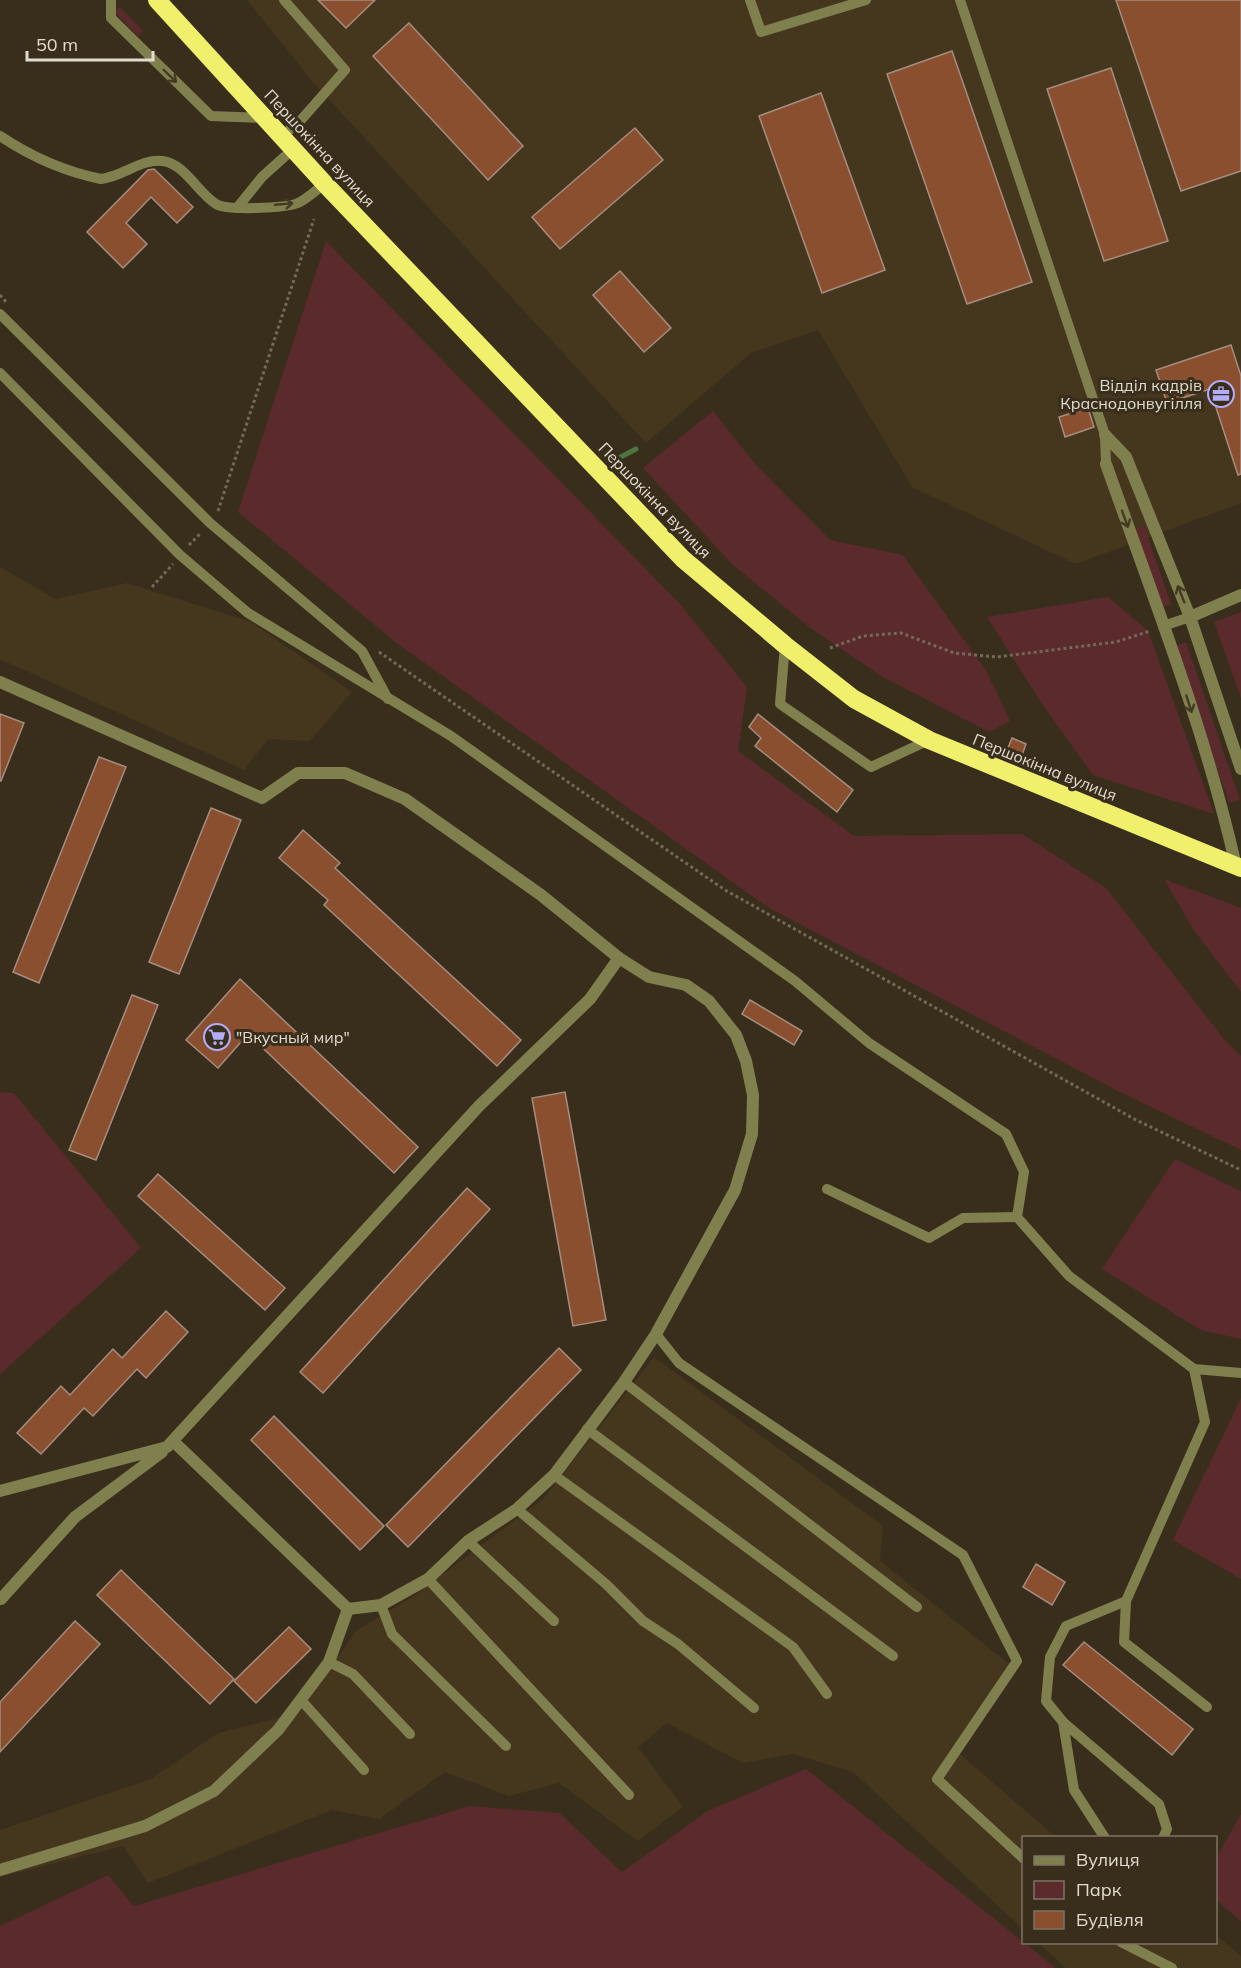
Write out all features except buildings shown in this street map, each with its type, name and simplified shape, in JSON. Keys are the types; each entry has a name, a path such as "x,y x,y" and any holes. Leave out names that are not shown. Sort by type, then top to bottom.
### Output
{"highway":[{"name":"Першокінна вулиця","path":"157,0 325,184 683,559 784,645 854,699 929,740 1240,861"}],"street":[{"path":"1105,435 1126,458 1190,617 1241,769"},
{"path":"1106,464 1163,626 1240,861"},
{"path":"1190,617 1241,595"},
{"path":"0,682 262,798 298,773 345,773 405,799 541,895 619,958 650,977 686,985 709,1001 736,1035 746,1061 753,1095 752,1134 735,1190 656,1334 624,1382 554,1475 517,1509 468,1541 428,1579 381,1605 348,1609 170,1444"},
{"path":"1,1599 75,1517 170,1444 479,1106 590,999 619,958"},
{"path":"0,1491 170,1444"},
{"path":"0,1870 145,1826 214,1791 278,1730 329,1662 348,1609"}],"lane":[{"path":"111,0 111,18 211,116 266,118"},
{"path":"237,208 287,143 301,120 345,70 284,0"},
{"path":"750,0 761,32 866,0"},
{"path":"960,0 1105,435 1106,464"},
{"path":"0,136 41,159 101,179 112,178 152,161 165,161 177,168 217,205 237,208 298,203 325,184"},
{"path":"0,314 210,523 362,651 388,699"},
{"path":"0,373 180,555 248,613 451,736 795,981 869,1043 1006,1134 1024,1172 1017,1217"},
{"path":"1163,626 1190,617"},
{"path":"784,645 780,704 871,767 929,740"},
{"path":"827,1189 929,1238 963,1218 1017,1217 1069,1276 1194,1369 1241,1373"},
{"path":"656,1334 679,1363 963,1555 1017,1661 937,1779 1022,1858"},
{"path":"1194,1369 1205,1422 1126,1601 1124,1642 1207,1707"},
{"path":"624,1382 917,1607"},
{"path":"587,1429 893,1656"},
{"path":"554,1475 793,1647 827,1694"},
{"path":"517,1509 606,1584 643,1621 678,1644 754,1708"},
{"path":"468,1541 554,1622"},
{"path":"428,1579 629,1795"},
{"path":"1126,1601 1066,1626 1050,1657 1046,1701 1063,1722 1159,1804 1167,1828 1164,1836"},
{"path":"381,1605 392,1634 506,1746"},
{"path":"329,1662 353,1674 410,1734"},
{"path":"301,1700 364,1770"},
{"path":"1063,1722 1074,1790 1104,1836"},
{"path":"1125,1944 1172,1968"}],"path":[{"path":"208,506 217,514 315,219"},
{"path":"0,295 8,304"},
{"path":"830,648 863,636 901,633 954,653 997,657 1116,642 1163,626"},
{"path":"375,649 725,890 1136,1120 1241,1170"}],"shaded area":[{"path":"247,0 1241,0 1241,503 1076,564 912,487 818,330 751,353 646,443 313,82"},
{"path":"0,567 56,599 127,583 251,622 352,692 310,741 268,739 244,770 0,659"},
{"path":"654,1357 883,1526 880,1561 1009,1664 953,1748 1055,1836 1022,1836 1022,1928 853,1772 793,1754 743,1763 667,1723 638,1747 683,1807 638,1841 559,1783 509,1796 445,1772 379,1819 332,1810 148,1883 123,1846 0,1877 0,1830 151,1779 218,1733 299,1713 356,1631 414,1596 544,1498"},
{"path":"1217,1936 1241,1956 1241,1968 1066,1968 1039,1944 1217,1944"}],"green space":[{"path":"120,7 143,31 138,36 114,12"},
{"path":"326,241 679,603 747,687 738,751 854,836 1022,834 1106,888 1224,1039 1241,1056 1241,1150 1120,1092 769,908 398,644 238,512"},
{"path":"713,411 756,465 830,540 903,555 987,672 1010,721 989,732 881,676 809,627 732,564 643,468"},
{"path":"1144,526 1171,604 1162,607 1134,529"},
{"path":"1108,597 1148,631 1214,814 1093,775 1044,707 987,617"},
{"path":"1241,612 1241,698 1214,622"},
{"path":"1186,642 1240,800 1229,803 1175,646"},
{"path":"1164,879 1241,908 1241,992 1193,929"},
{"path":"0,1092 14,1093 141,1248 0,1374"},
{"path":"1175,1159 1241,1191 1241,1339 1201,1330 1102,1269"},
{"path":"1241,1398 1241,1579 1173,1540"},
{"path":"806,1769 1022,1941 1022,1944 1026,1944 1056,1968 0,1968 0,1926 108,1875 134,1906 470,1806 559,1813 622,1872 708,1811"},
{"path":"1241,1814 1241,1921 1217,1901 1217,1856"}],"waterway":[{"path":"615,460 636,449"}],"place":[{"name":"Відділ кадрів Краснодонвугілля","path":"1221,394"},
{"name":"\"Вкусный мир\"","path":"217,1037"}]}
